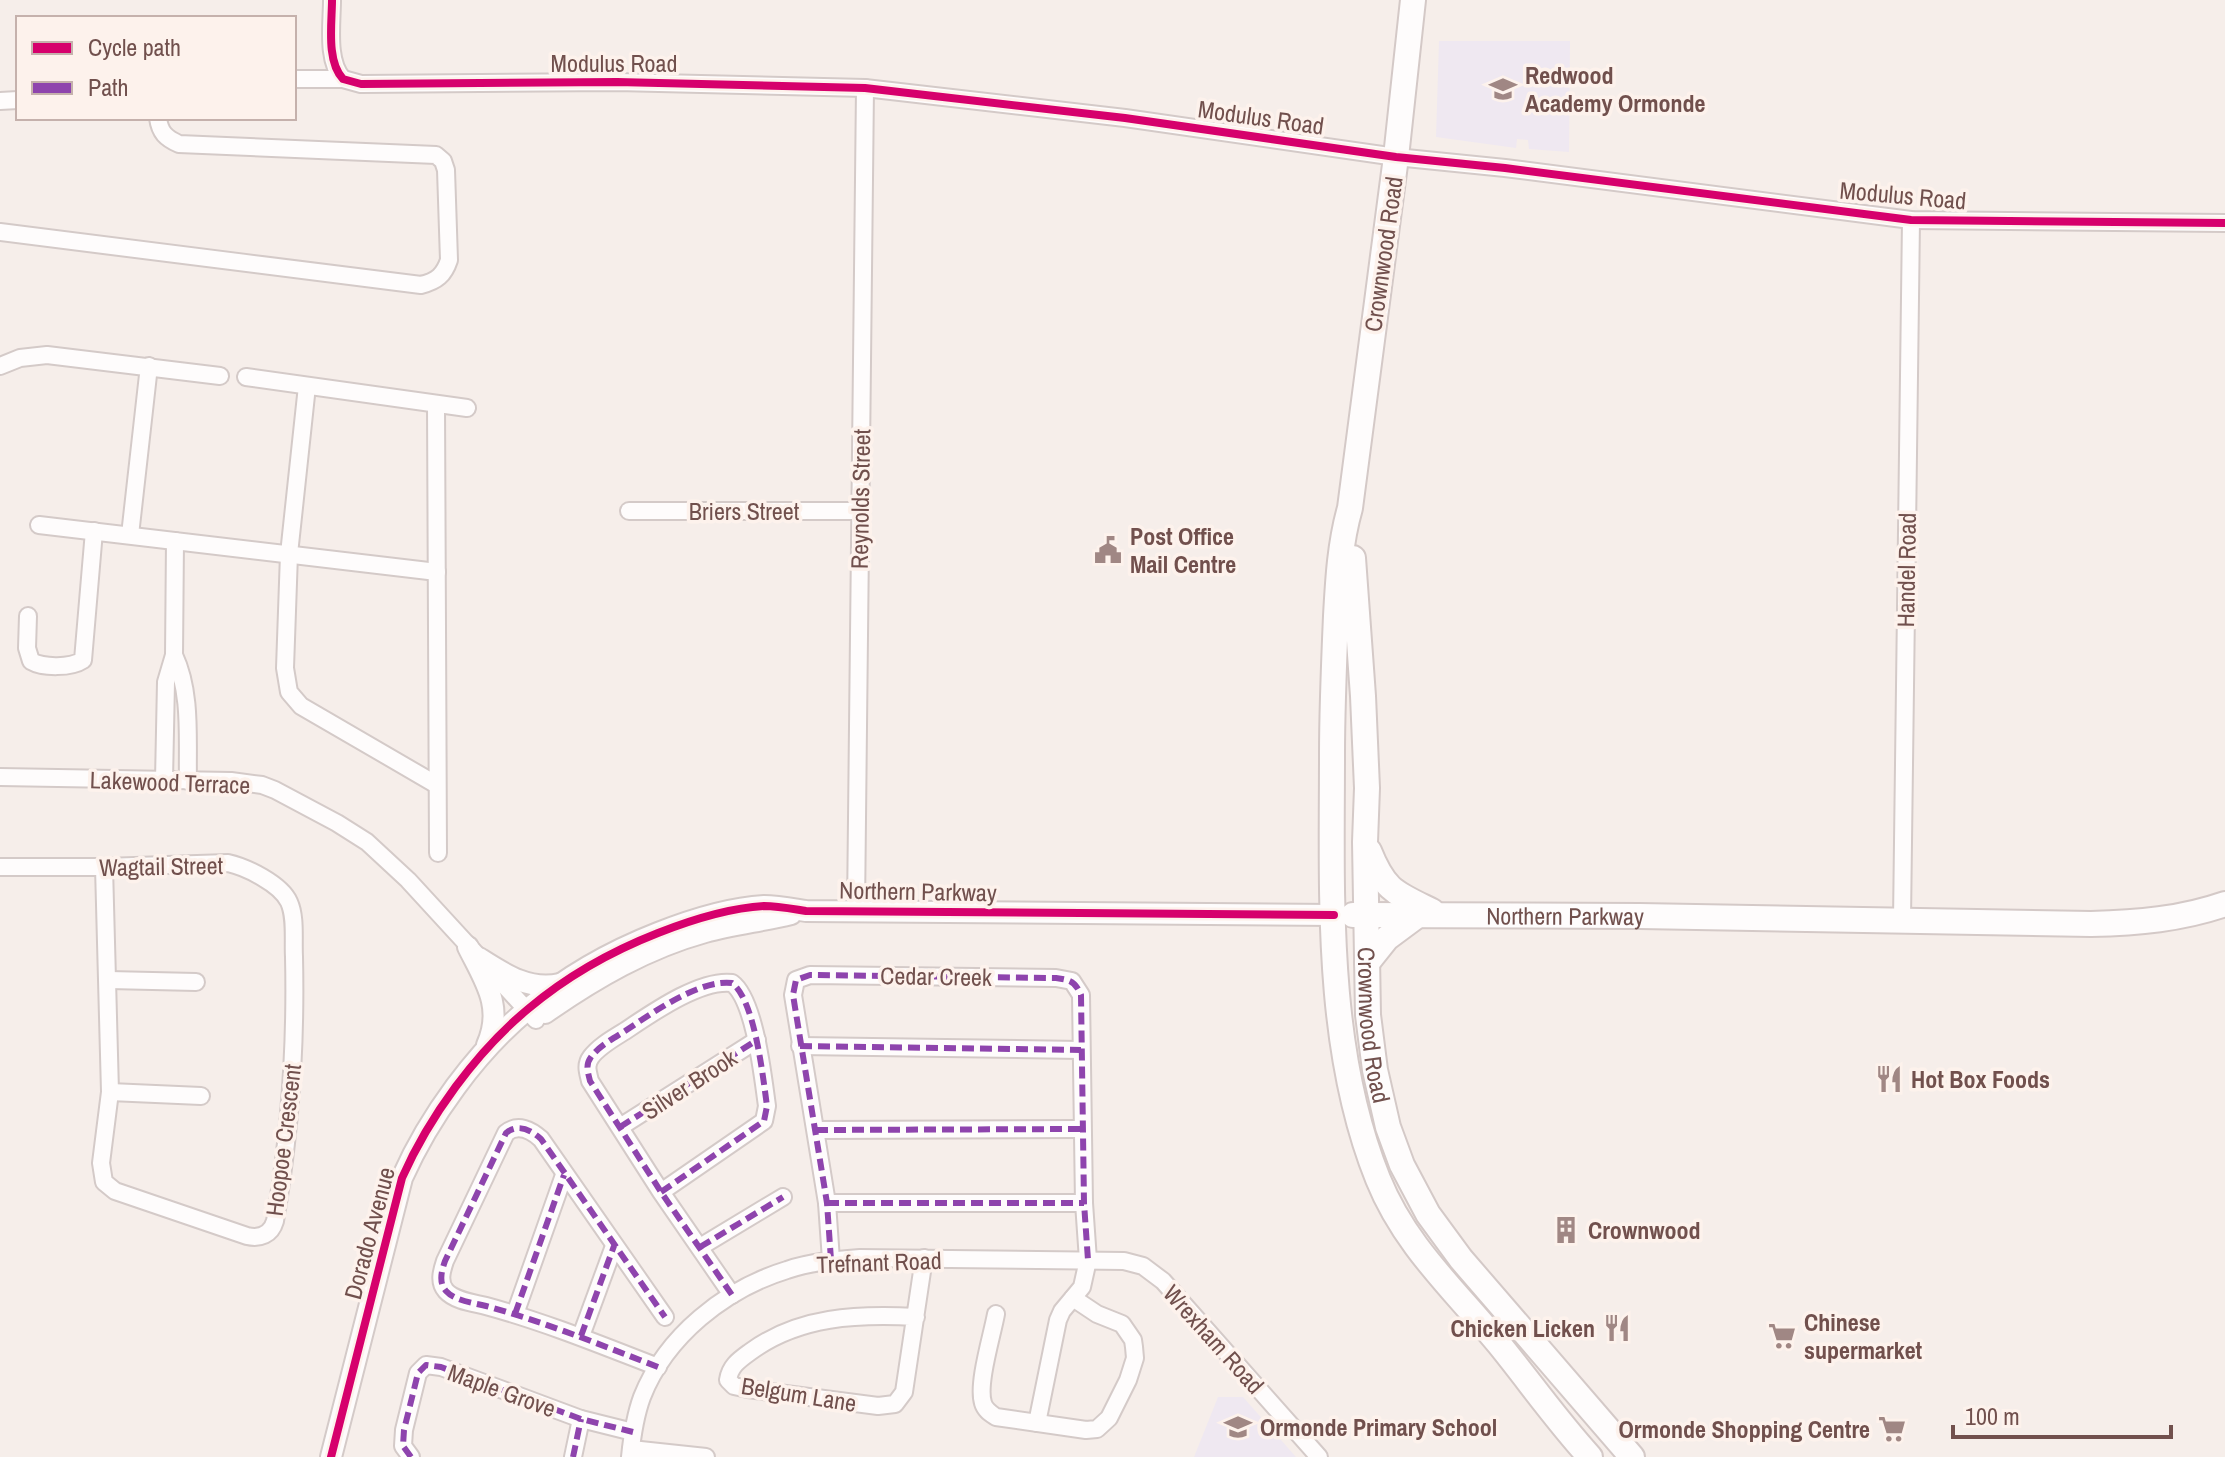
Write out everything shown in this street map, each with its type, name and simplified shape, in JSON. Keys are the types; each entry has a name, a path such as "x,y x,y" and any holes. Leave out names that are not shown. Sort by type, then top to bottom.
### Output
{"main road":[{"name":"Crownwood Road","path":"1413,0 1396,157 1342,550 1334,648 1334,915 1340,1032 1364,1140 1378,1180 1402,1228 1425,1261 1498,1343 1590,1457"},
{"name":"Crownwood Road","path":"1350,508 1365,728 1368,1015 1375,1070 1388,1127 1402,1165 1428,1214 1461,1259 1632,1457"},
{"path":"1365,842 1379,875 1389,888 1429,915 1387,938 1367,963"},
{"name":"Northern Parkway","path":"1334,915 2128,923 2179,916 2225,904"}],"street":[{"path":"332,0 336,68 343,79"},
{"name":"Modulus Road","path":"296,79 343,79 361,84 617,82 865,88 1125,118 1396,157 1911,220 2225,223"},
{"name":"Reynolds Street","path":"856,910 865,88"},
{"path":"0,232 421,285 434,282 445,272 449,260 446,170 443,161 436,155 179,144 166,138 159,128 158,120"},
{"name":"Handel Road","path":"1902,920 1911,220"},
{"path":"0,366 20,358 47,355 220,376"},
{"path":"130,535 149,366"},
{"path":"246,377 467,408"},
{"path":"307,386 289,554 285,668 289,692 301,706 437,785"},
{"path":"436,404 438,853"},
{"name":"Briers Street","path":"629,511 859,511"},
{"path":"39,525 437,572"},
{"path":"28,616 27,648 31,661 71,665 83,660 94,531"},
{"path":"164,780 166,682 174,655 175,541"},
{"path":"174,655 185,694 188,781"},
{"name":"Lakewood Terrace","path":"0,777 231,781 275,790 337,823 384,856 532,1014"},
{"name":"Wagtail Street","path":"0,867 237,865 283,892 291,906 293,922"},
{"name":"Hoopoe Crescent","path":"104,867 110,1092 102,1178 106,1186 119,1193 247,1236 269,1233 274,1226 292,1083 293,922"},
{"name":"Northern Parkway","path":"532,1014 582,970 645,938 689,922 766,906 806,911 1334,915"},
{"name":"Northern Parkway","path":"532,1014 650,951 706,931 806,911"},
{"path":"474,952 505,974 532,985 563,984"},
{"path":"474,952 494,1009 494,1027 484,1053"},
{"name":"Cedar Creek","path":"831,1260 827,1203 793,995 794,984 800,977 810,975 1056,978 1072,981 1081,995 1082,1129 1088,1260"},
{"path":"109,980 196,982"},
{"name":"Silver Brook","path":"661,1192 764,1121 767,1106 757,1040 741,992 732,983 715,984 679,997 605,1044 587,1063 590,1081 661,1192 732,1295"},
{"name":"Dorado Avenue","path":"331,1457 402,1178 413,1153 432,1119 484,1053 532,1014"},
{"name":"Dorado Avenue","path":"387,1235 427,1151 461,1100 532,1014"},
{"name":"Silver Brook","path":"620,1127 757,1040"},
{"path":"800,1046 1081,1050"},
{"path":"110,1092 201,1096"},
{"path":"658,1367 581,1336 449,1294 443,1286 441,1278 445,1261 500,1143 511,1129 524,1129 541,1139 665,1317"},
{"path":"816,1130 1082,1129"},
{"path":"515,1314 564,1175"},
{"path":"700,1247 783,1197"},
{"path":"827,1203 1084,1203"},
{"path":"581,1336 614,1246"},
{"name":"Belgum Lane","path":"916,1317 839,1317 781,1333 733,1365 730,1383 748,1389 878,1406 895,1404 904,1392 916,1317 924,1258"},
{"name":"Trefnant Road","path":"630,1453 642,1397 678,1339 732,1295 764,1278 831,1260 1088,1260"},
{"path":"1037,1423 1058,1320 1082,1287 1088,1260"},
{"name":"Wrexham Road","path":"1088,1260 1130,1262 1156,1275 1319,1457"},
{"path":"996,1314 982,1386 986,1410 996,1417 1086,1430 1102,1426 1109,1418 1135,1358 1133,1340 1122,1324 1097,1314 1073,1298"},
{"name":"Maple Grove","path":"411,1457 403,1446 404,1430 418,1373 426,1365 441,1367 581,1419 633,1432"},
{"name":"Maple Grove","path":"573,1457 581,1419"},
{"path":"630,1453 706,1457"}],"shaded area":[{"name":"Redwood Academy Ormonde","path":"1439,41 1570,41 1569,152 1529,149 1528,140 1517,139 1516,148 1436,137"},
{"name":"Ormonde Primary School","path":"1218,1397 1243,1397 1296,1457 1194,1457"}],"marked path":[{"path":"831,1260 827,1203 793,995 796,980 810,975 1056,978 1074,984 1081,995 1084,1203 1088,1260"},
{"path":"661,1192 764,1121 767,1106 757,1040 747,1005 732,983 706,986 662,1007 598,1049 589,1060 588,1069 590,1081 661,1192 732,1295"},
{"path":"620,1127 757,1040"},
{"path":"800,1046 1081,1050"},
{"path":"658,1367 508,1312 459,1299 442,1284 445,1261 506,1133 515,1128 524,1129 541,1139 665,1317"},
{"path":"816,1130 1082,1129"},
{"path":"515,1314 564,1175"},
{"path":"700,1247 783,1197"},
{"path":"827,1203 1084,1203"},
{"path":"581,1336 614,1246"},
{"path":"411,1457 403,1446 404,1430 418,1373 426,1365 441,1367 581,1419 633,1432"},
{"path":"573,1457 581,1419"}],"cycle path":[{"path":"332,0 334,62 343,79 361,84 617,82 865,88 1125,118 1396,157 1911,220 2225,223"},
{"path":"331,1457 402,1178 413,1155 440,1109 490,1045 543,997 607,957 641,940 697,919 764,906 806,911 1334,915"}],"place":[{"name":"Redwood Academy Ormonde","path":"1503,89"},
{"name":"Post Office Mail Centre","path":"1108,550"},
{"name":"Hot Box Foods","path":"1889,1079"},
{"name":"Crownwood","path":"1566,1230"},
{"name":"Chicken Licken","path":"1617,1328"},
{"name":"Chinese supermarket","path":"1782,1336"},
{"name":"Ormonde Primary School","path":"1238,1427"},
{"name":"Ormonde Shopping Centre","path":"1892,1429"}]}
